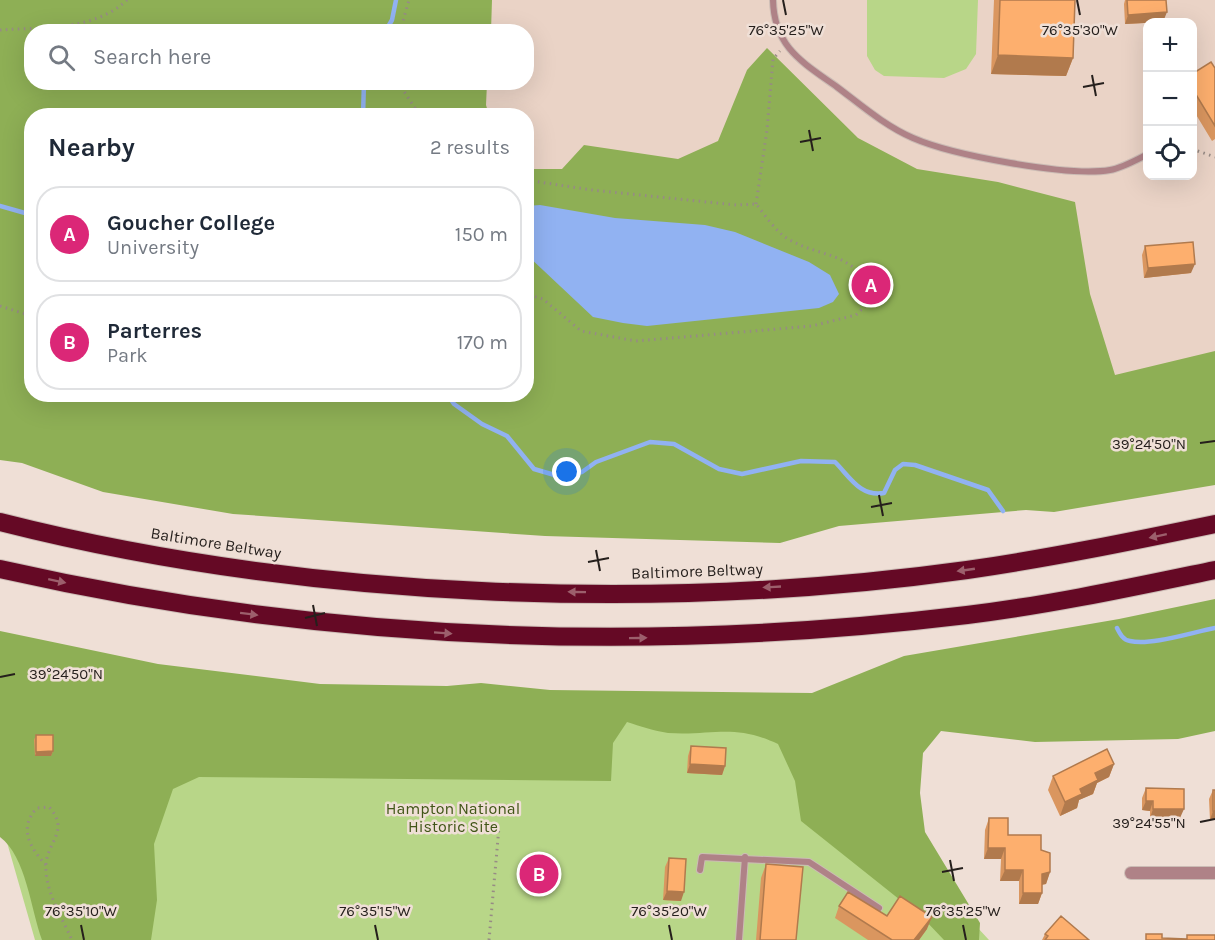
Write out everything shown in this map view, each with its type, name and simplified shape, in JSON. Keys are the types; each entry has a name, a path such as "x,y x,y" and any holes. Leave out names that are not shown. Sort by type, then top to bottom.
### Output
{"highway":[{"name":"Baltimore Beltway","path":"0,522 129,549 245,569 475,590 617,593 834,584 965,570 1091,550 1215,524"},
{"path":"0,569 132,596 359,627 476,635 622,638 836,629 970,615 1100,594 1215,570"}],"street":[{"path":"1131,873 1215,873"}],"lane":[{"path":"774,0 778,30 785,45 800,60 883,121 910,137 940,149 1066,171 1112,170 1143,156"},
{"path":"700,870 702,857 745,857 809,862 879,908"},
{"path":"739,940 745,857"}],"path":[{"path":"86,24 121,7 127,0"},
{"path":"402,24 409,0"},
{"path":"0,30 24,29"},
{"path":"534,296 543,299 581,331 636,341 812,326 856,315 868,303 870,287 859,269 786,238 756,204 767,130 773,59 785,45"},
{"path":"403,90 415,108"},
{"path":"1197,151 1215,157"},
{"path":"534,181 592,190 736,205 756,204"},
{"path":"0,306 24,314"},
{"path":"46,865 33,851 27,824 29,816 37,808 49,807 56,815 58,826 56,839 46,865 50,889 72,940"},
{"path":"489,940 499,827"}],"shaded area":[{"path":"0,0 1215,0 1215,464 0,441"}],"green space":[{"path":"0,0 492,0 491,24 24,24 24,90 487,90 487,108 24,108 24,402 534,402 534,169 562,169 584,145 678,159 718,141 747,70 767,48 858,138 917,169 998,182 1075,202 1090,294 1115,375 1215,351 1215,485 1054,512 1026,510 839,526 780,543 545,536 233,514 103,492 22,463 0,460"},
{"path":"867,0 978,0 976,54 966,69 944,78 884,76 875,70 867,56"},
{"path":"1215,599 1215,731 1178,739 1035,742 941,731 923,753 920,793 925,832 980,923 979,940 944,940 924,919 801,821 795,781 778,744 735,732 668,733 627,722 613,743 611,781 199,777 173,789 154,844 157,900 151,940 42,940 22,870 9,846 0,837 0,631 158,664 320,684 447,686 481,683 550,690 812,693 904,656 1119,619"},
{"name":"Hampton National Historic Site","path":"780,713 989,940 35,940 0,818 0,729"}],"water":[{"path":"534,205 615,218 705,225 735,232 809,262 830,275 839,294 833,302 819,308 647,326 593,317 534,262"}],"building":[{"path":"1000,0 1075,0 1073,58 998,55"},
{"path":"1127,0 1166,0 1167,12 1128,15"},
{"path":"1211,62 1215,68 1215,126 1197,96 1197,71"},
{"path":"1193,242 1195,264 1148,268 1145,246"},
{"path":"36,735 53,735 53,751 36,752"},
{"path":"691,746 726,748 725,766 690,764"},
{"path":"1107,749 1114,764 1095,773 1098,780 1080,789 1082,794 1065,802 1053,776"},
{"path":"1146,788 1184,789 1184,809 1153,809 1153,801 1146,801"},
{"path":"1213,790 1215,790 1215,811 1213,811"},
{"path":"989,818 1008,818 1008,835 1041,835 1041,850 1050,853 1050,872 1042,874 1042,893 1023,893 1023,870 1005,870 1005,848 988,848"},
{"path":"669,858 686,859 684,892 667,891"},
{"path":"766,864 803,867 796,940 760,940"},
{"path":"848,892 887,916 900,896 932,917 914,940 892,940 839,906"},
{"path":"1061,916 1089,940 1045,940 1048,936 1045,934"},
{"path":"1146,934 1162,934 1162,938 1187,939 1187,935 1215,935 1215,940 1146,940"}],"waterway":[{"path":"390,24 396,0"},
{"path":"363,108 364,90"},
{"path":"0,206 24,213"},
{"path":"453,402 482,424 507,436 534,469 558,476 582,472 596,462 650,442 674,444 719,469 742,474 801,461 835,462 856,485 868,492 876,493 884,493 895,470 903,464 915,465 988,490 1003,511"},
{"path":"1117,628 1125,639 1139,642 1160,640 1215,628"}],"place":[{"name":"Goucher College","path":"871,285"},
{"name":"Parterres","path":"539,874"}]}
